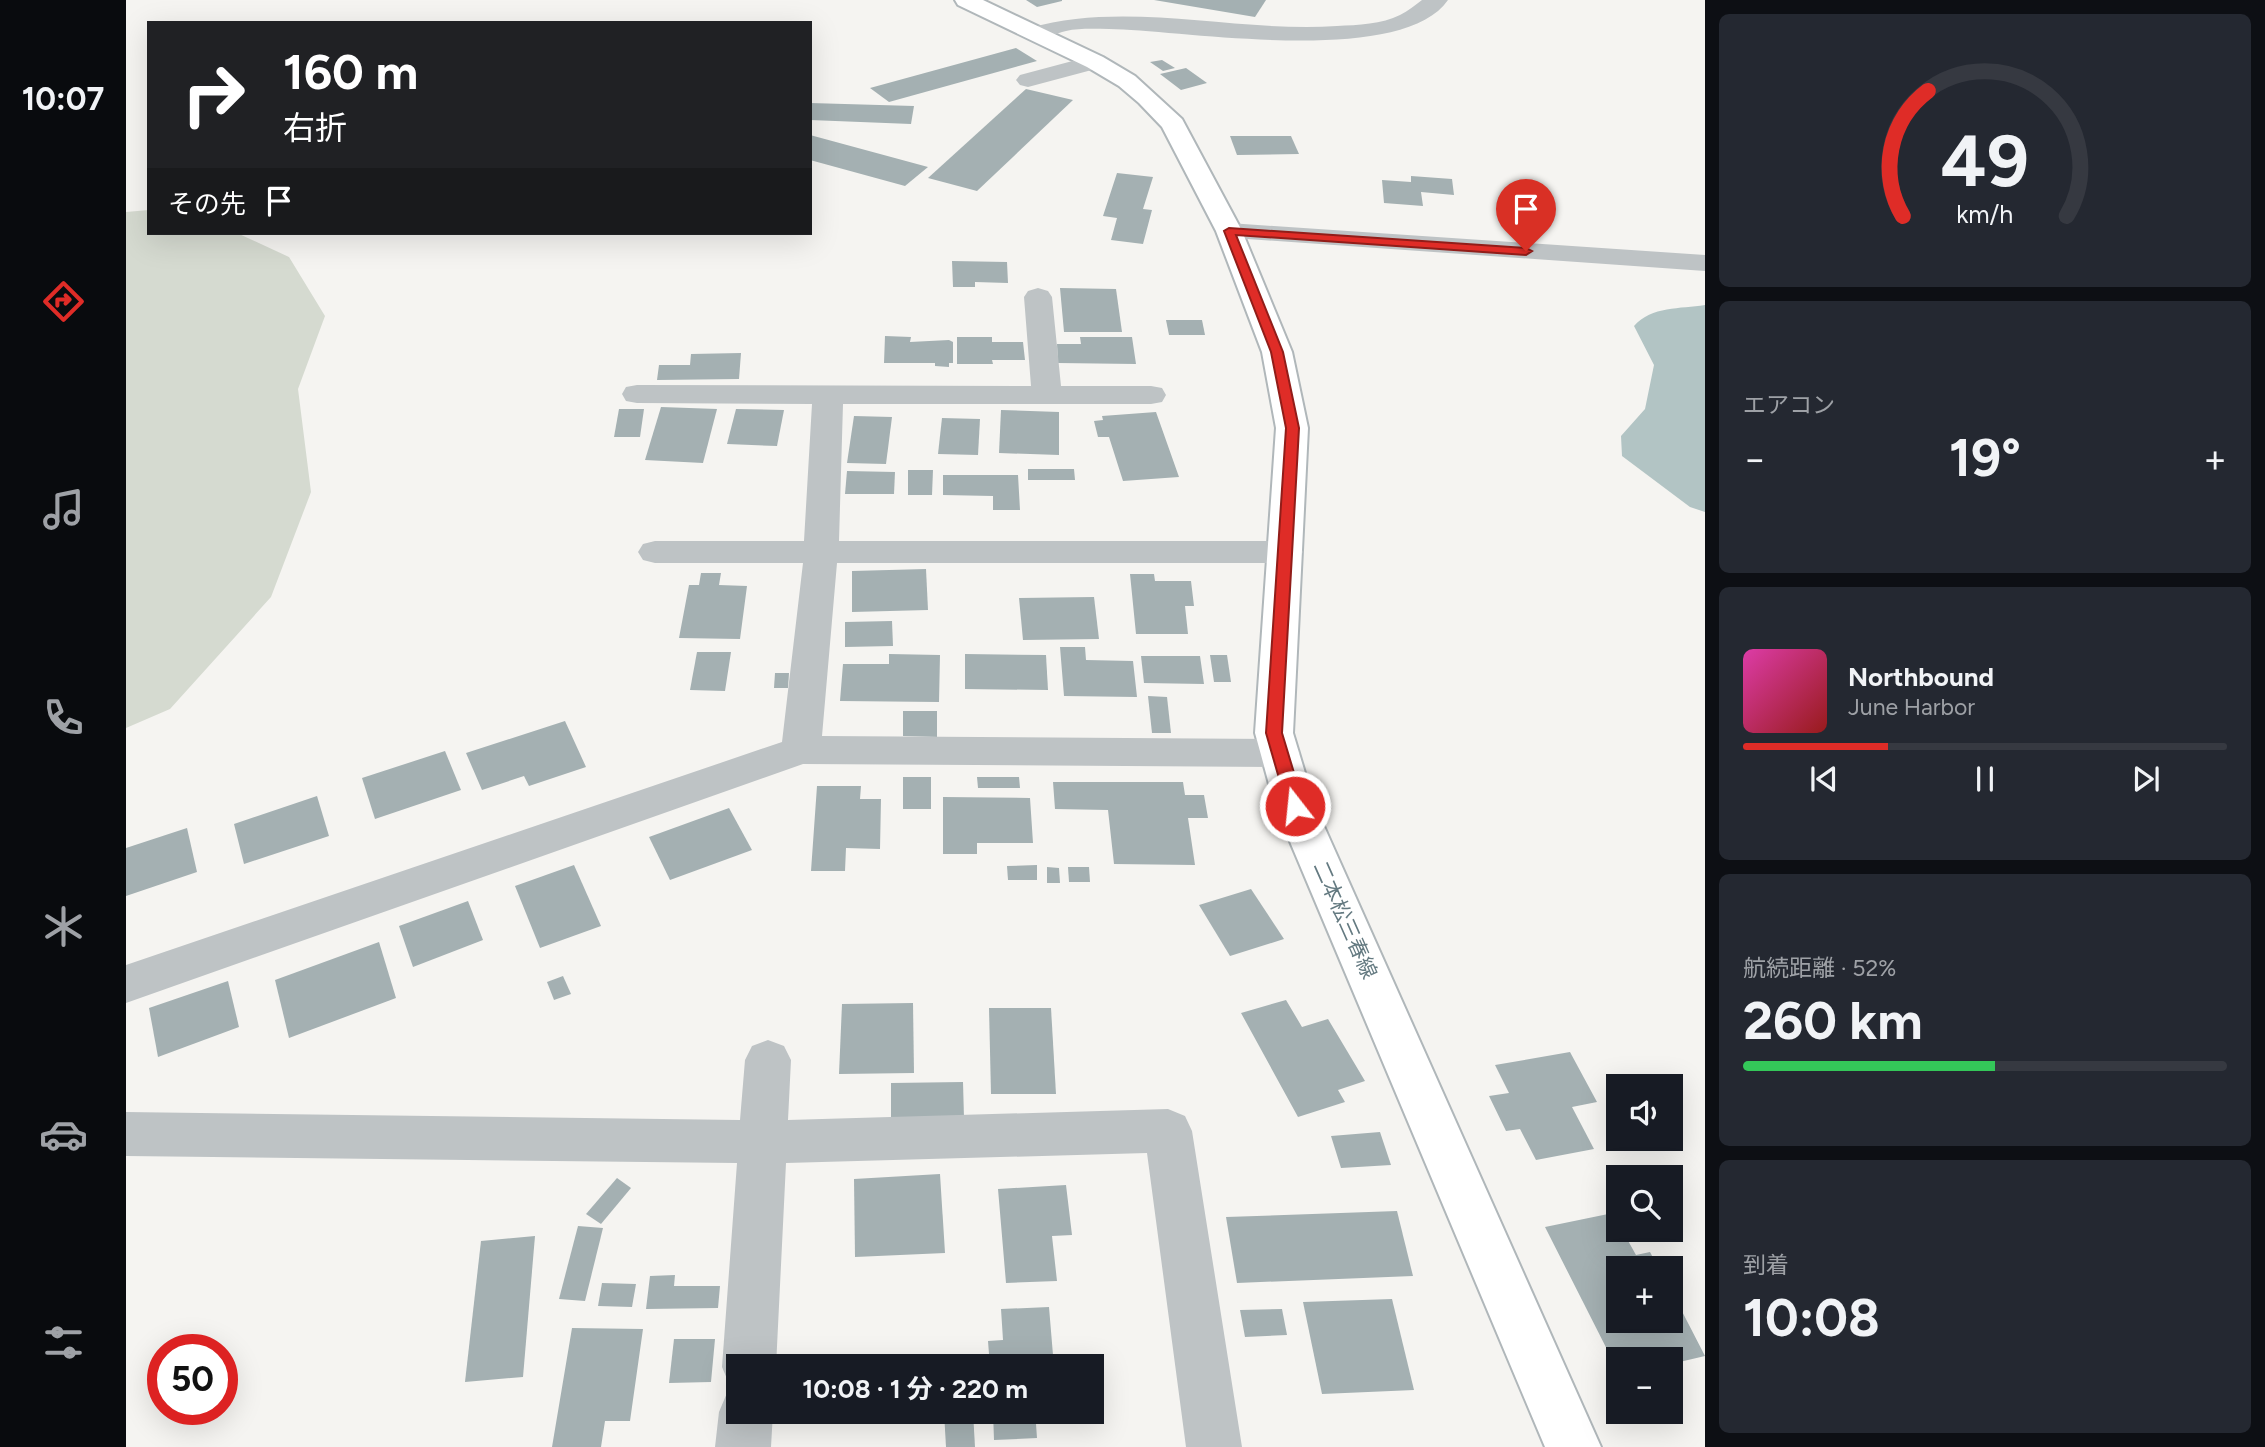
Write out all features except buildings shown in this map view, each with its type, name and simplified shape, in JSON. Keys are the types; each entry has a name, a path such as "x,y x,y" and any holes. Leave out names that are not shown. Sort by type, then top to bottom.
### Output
{"main road":[{"name":"二本松三春線","path":"966,0 1038,33 1127,81 1173,124 1229,231 1277,352 1293,428 1274,733 1295,806 1573,1447"}],"street":[{"path":"1038,33 1067,24 1102,22 1255,33 1348,32 1402,23 1422,13 1437,0"},
{"path":"1028,80 1095,62"},
{"path":"1229,231 1705,262"},
{"path":"1038,297 1047,395"},
{"path":"637,394 1151,395"},
{"path":"801,750 821,552 828,394"},
{"path":"655,552 1286,552"},
{"path":"126,984 801,750 1280,753"},
{"path":"749,1354 768,1060"},
{"path":"126,1134 763,1142 1168,1131 1214,1447"},
{"path":"743,1447 745,1424"}],"shaded area":[{"path":"147,210 147,235 241,235 289,257 325,316 298,389 311,492 271,597 170,709 126,728 126,212"},
{"path":"1705,305 1705,512 1690,507 1622,456 1621,436 1645,409 1654,365 1634,326 1658,312"}],"route":[{"path":"1295,806 1274,733 1293,428 1277,352 1229,231 1526,251"}]}
